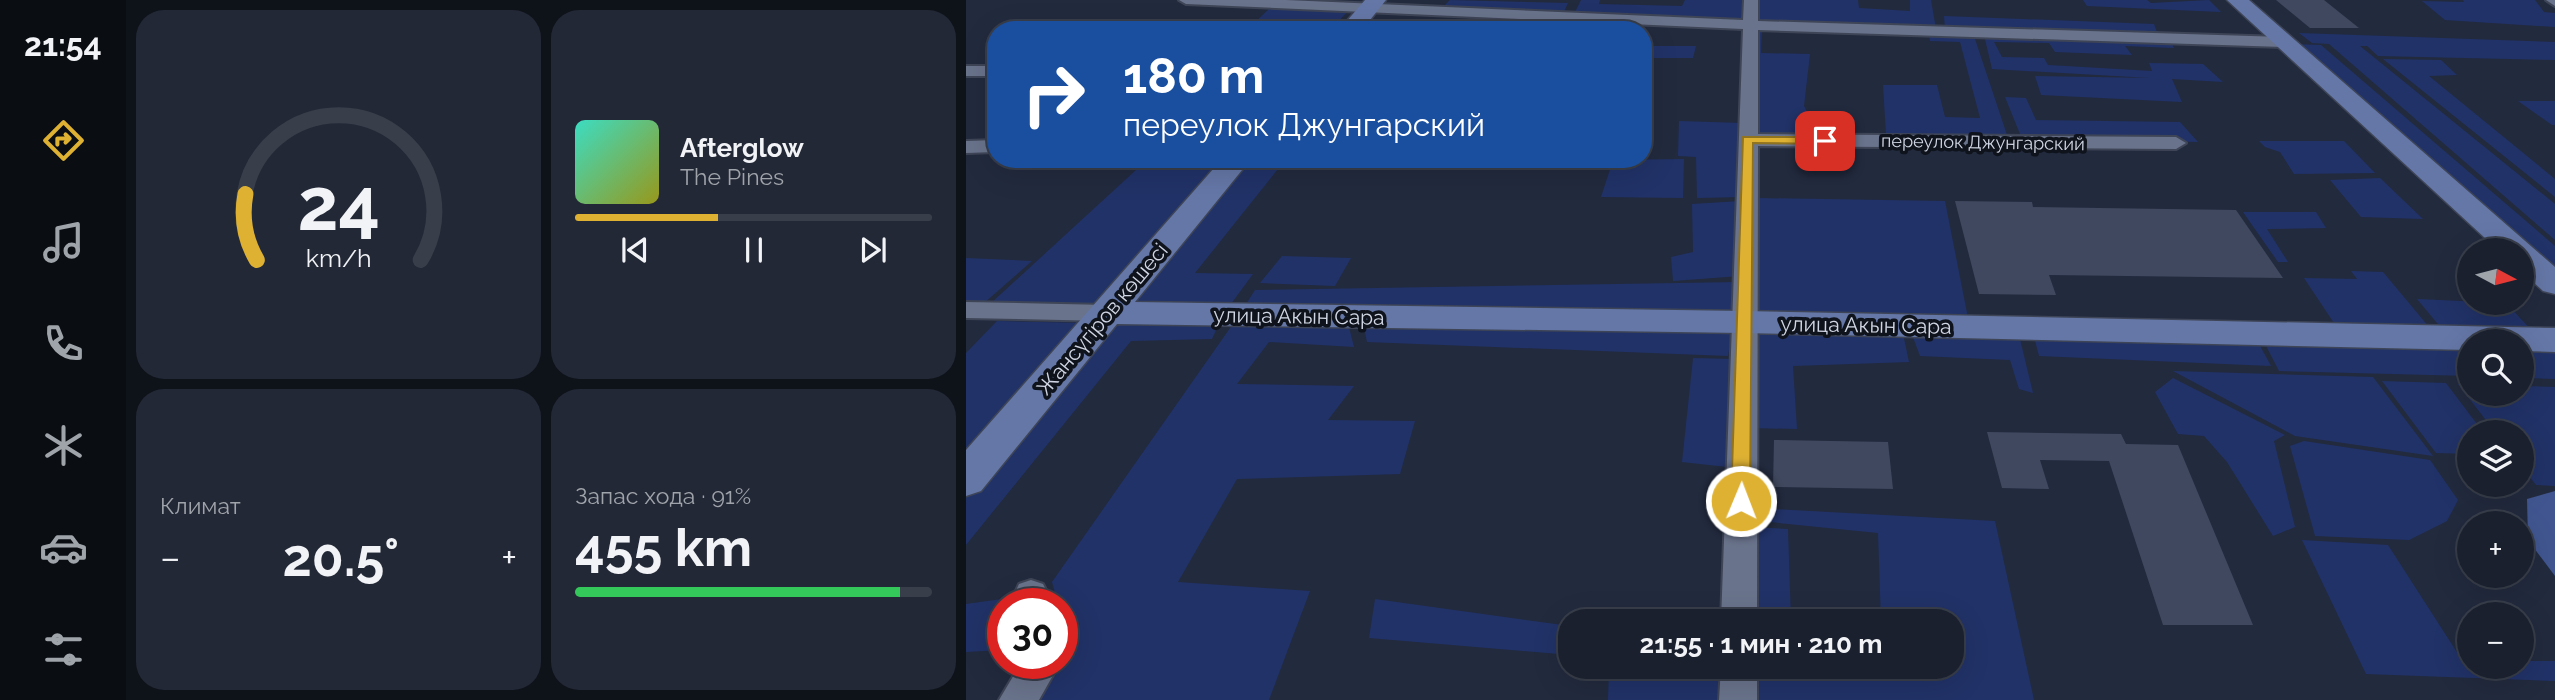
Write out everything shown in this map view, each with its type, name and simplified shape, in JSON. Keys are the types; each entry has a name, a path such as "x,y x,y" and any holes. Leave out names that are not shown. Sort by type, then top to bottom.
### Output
{"main road":[{"path":"2237,0 2504,238"},
{"path":"1358,21 1373,3"},
{"name":"Жансүгіров көшесі","path":"966,479 1229,168"},
{"path":"2534,266 2555,284"},
{"name":"улица Акын Сара","path":"1107,313 1743,322 2555,340"}],"street":[{"path":"1186,0 1751,12 2283,42"},
{"path":"1739,609 1751,12"},
{"path":"966,71 987,71"},
{"name":"переулок Джунгарский","path":"1748,140 2176,143"},
{"path":"966,147 987,146"},
{"name":"улица Акын Сара","path":"966,310 1107,313"},
{"path":"1018,700 1032,679"},
{"path":"1738,700 1739,679"}],"shaded area":[{"path":"1450,0 1568,3 1563,14 1442,8"},
{"path":"1581,0 1600,0 1599,4 1682,6 1685,0 1746,0 1745,23 1575,12"},
{"path":"1753,0 1858,0 1859,8 1910,11 1910,0 1931,0 1936,29 1755,22"},
{"path":"2083,0 2147,0 2151,3 2209,0 2221,12 2087,6"},
{"path":"2463,0 2535,0 2544,12 2555,13 2555,27 2445,20 2422,1 2464,2"},
{"path":"1274,4 1353,6 1339,21 1256,21"},
{"path":"1944,16 2154,24 2158,35 1945,29"},
{"path":"1753,27 1762,28 1761,53 1810,54 1804,106 1812,121 1813,134 1886,135 1883,85 1937,85 1945,117 1980,118 1960,42 1930,41 1928,32 1973,33 2009,141 1752,139"},
{"path":"2299,33 2555,42 2555,60 2378,56 2367,46 2360,46 2555,204 2555,240 2329,44 2312,43"},
{"path":"1984,35 2170,40 2174,48 2125,46 2132,55 2055,52 2049,43 1994,42 2002,57 2044,58 2048,65 2152,71 2149,63 2203,64 2223,82 2172,79 2182,102 2041,95 2035,76 2150,78 1992,69"},
{"path":"2290,44 2321,45 2555,246 2555,278 2534,259 2534,238 2510,238"},
{"path":"1652,46 1696,46 1693,58 1652,58"},
{"path":"2383,59 2441,60 2457,75 2429,76 2555,179 2555,197"},
{"path":"2005,97 2026,98 2036,120 2180,122 2198,142 2022,139"},
{"path":"2518,101 2555,101 2555,125 2552,125"},
{"path":"1679,121 1742,123 1743,197 1697,198 1696,157 1678,156"},
{"path":"2259,141 2344,141 2375,173 2294,174 2280,152 2265,147"},
{"path":"1652,159 1684,159 1683,198 1601,197 1610,168 1652,168"},
{"path":"1138,168 1223,168 1102,308 990,304"},
{"path":"1237,168 1279,168 1195,273 1253,274 1225,312 1117,310"},
{"path":"2380,178 2423,219 2361,217 2330,180"},
{"path":"1756,198 1945,201 1968,318 1751,318"},
{"path":"1741,201 1740,276 1673,281 1671,257 1693,252 1692,204"},
{"path":"2243,212 2316,212 2326,228 2267,229 2288,262 2278,262"},
{"path":"1282,256 1351,258 1335,286 1260,283"},
{"path":"966,258 1032,261 983,304 966,304"},
{"path":"2351,271 2383,272 2434,333 2340,332 2304,278 2357,279"},
{"path":"1739,282 1739,317 1241,312 1255,290"},
{"path":"2417,299 2457,301 2457,315 2517,315 2530,329 2457,329 2457,335 2447,335"},
{"path":"1113,319 1221,320 1212,339 1131,341 966,545 966,493"},
{"path":"997,321 1084,323 966,459 966,353"},
{"path":"1235,321 1348,323 1354,347 1269,342 1237,384 1354,386 1328,420 1415,421 1400,474 1237,479 1178,582 1310,591 1269,700 1040,700 1053,679 1078,679 1078,588 1054,588 1052,582"},
{"path":"1363,323 1733,328 1728,356 1367,342"},
{"path":"1750,328 1902,329 1909,362 1793,366 1797,429 1750,428"},
{"path":"2032,329 2258,342 2271,366 2039,356"},
{"path":"1911,332 2019,335 2033,393 2019,389 2010,360 1920,356"},
{"path":"2262,338 2457,342 2457,376 2279,371"},
{"path":"2534,343 2555,344 2555,379 2534,378"},
{"path":"1693,358 1733,359 1727,467 1682,462"},
{"path":"2173,371 2373,377 2433,456 2295,436"},
{"path":"2173,378 2285,435 2274,441 2295,527 2273,536 2227,462 2204,436 2178,434 2155,392"},
{"path":"2382,381 2446,383 2457,398 2457,406 2463,406 2474,420 2457,420 2457,454 2436,453"},
{"path":"2534,386 2555,387 2555,486 2536,485 2534,482 2534,420 2486,420 2475,406 2534,406"},
{"path":"2304,441 2430,460 2458,500 2447,521 2409,540 2315,536 2290,446"},
{"path":"2555,491 2555,576 2534,548 2534,511 2527,511 2527,499"},
{"path":"1754,508 1995,521 2034,700 1754,700 1754,679 1964,679 1964,609 1881,609 1878,533 1759,521"},
{"path":"1751,527 1788,529 1791,609 1753,609"},
{"path":"2302,540 2388,545 2457,652 2457,677 2366,674"},
{"path":"1375,599 1558,624 1558,654 1369,638"},
{"path":"987,601 987,651 966,652 966,604"},
{"path":"2534,661 2555,661 2555,681 2501,679 2534,679"},
{"path":"1609,679 1721,679 1719,700 1608,700"}],"building":[{"path":"2276,0 2324,0 2359,28 2310,28"},
{"path":"1955,201 2032,202 2033,207 2236,210 2283,278 2049,275 2056,295 1979,294"},
{"path":"1987,432 2121,434 2126,444 2178,445 2253,625 2163,625 2109,461 2040,460 2049,489 2002,488"},
{"path":"1774,440 1888,442 1893,489 1773,487"}],"route":[{"path":"1741,501 1748,140 1825,141"}]}
